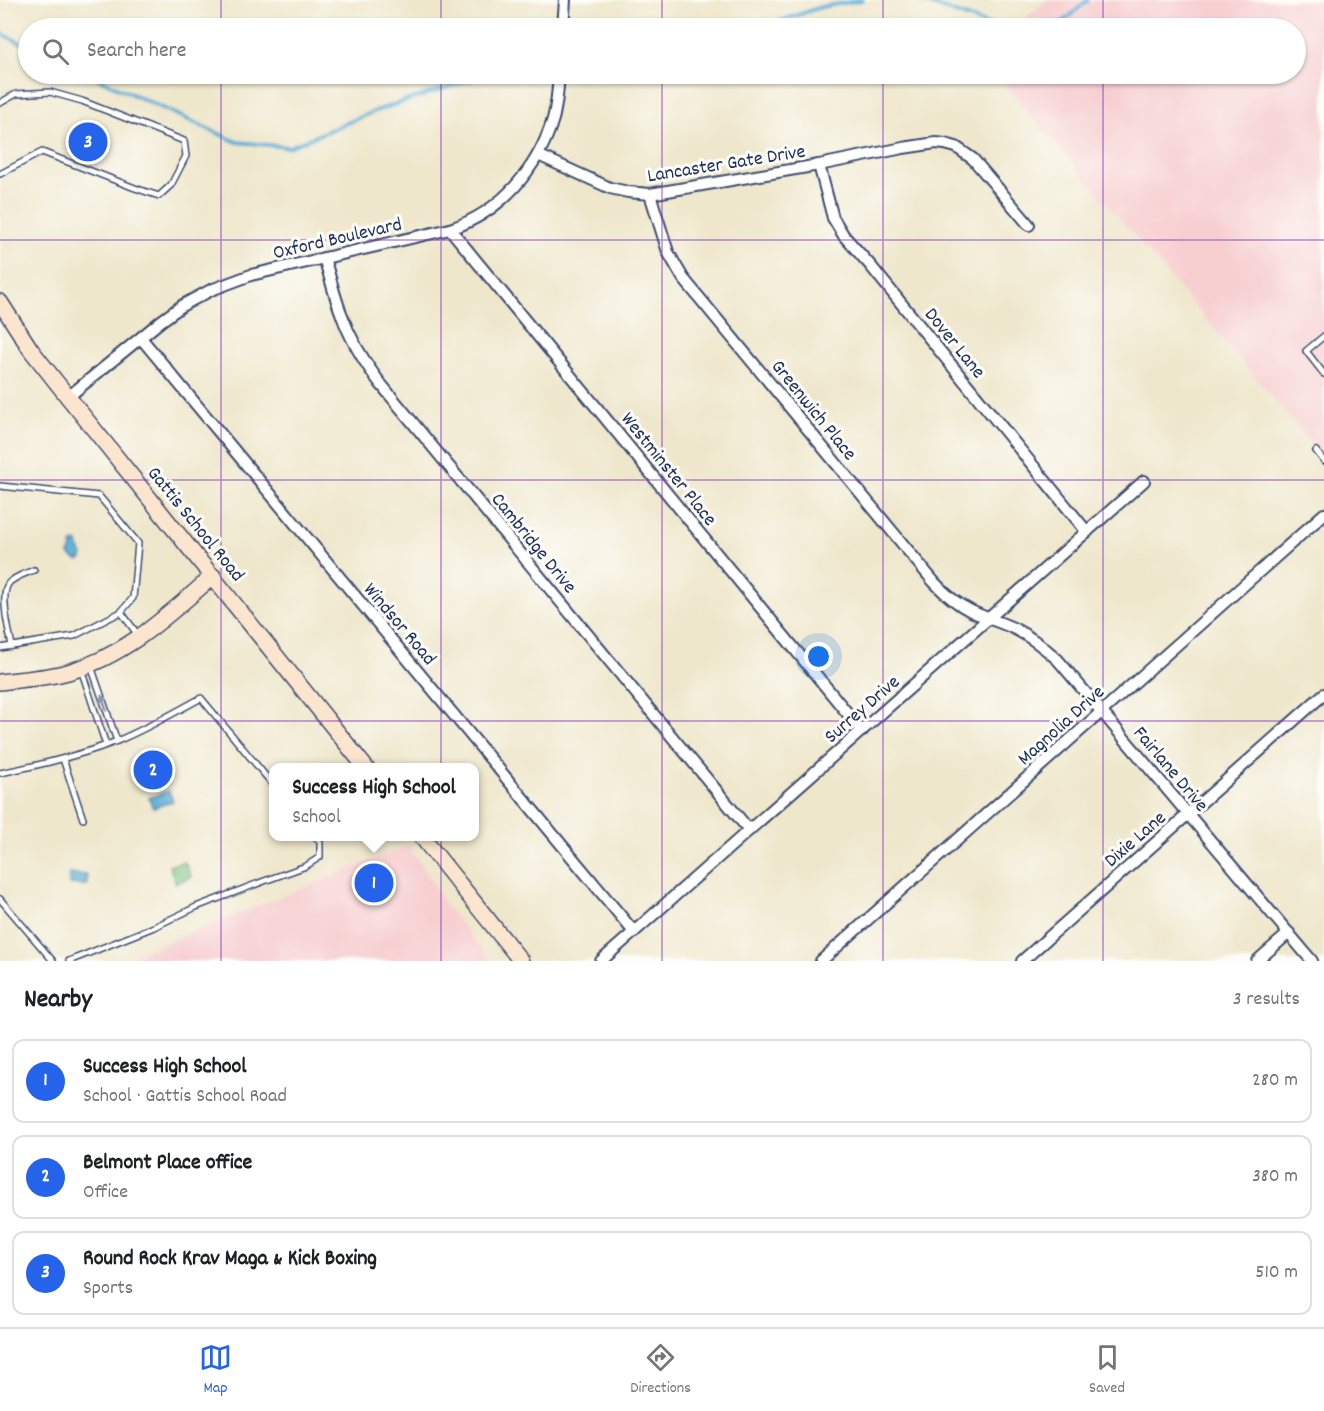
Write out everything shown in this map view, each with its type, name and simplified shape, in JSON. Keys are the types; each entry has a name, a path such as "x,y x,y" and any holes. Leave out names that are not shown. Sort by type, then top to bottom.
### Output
{"main road":[{"name":"Gattis School Road","path":"1,307 68,397 362,763"},
{"path":"0,682 49,676 85,666 124,648 213,576"},
{"path":"424,841 521,961"}],"street":[{"path":"564,18 565,0"},
{"name":"Oxford Boulevard","path":"68,397 183,305 211,290 251,275 450,229 478,217 502,199 528,171 538,155 553,118 559,84"},
{"name":"Lancaster Gate Drive","path":"538,155 610,188 650,194 903,148 936,143 951,145 973,159 1029,225"},
{"name":"Dover Lane","path":"819,165 832,218 844,236 1087,532"},
{"name":"Greenwich Place","path":"650,194 668,252 683,278 934,582 955,602 989,619"},
{"name":"Westminster Place","path":"450,229 862,731"},
{"name":"Cambridge Drive","path":"324,258 340,313 368,367 749,830"},
{"name":"Windsor Road","path":"141,338 634,932"},
{"name":"Surrey Drive","path":"601,961 1144,481"},
{"name":"Magnolia Drive","path":"820,961 1324,514"},
{"name":"Fairlane Drive","path":"989,619 1014,628 1042,646 1058,660 1312,961"},
{"name":"Dixie Lane","path":"1022,961 1324,694"},
{"path":"1257,961 1289,933"}],"lane":[{"path":"0,102 16,94 50,92 71,98 184,141 186,156 171,185 159,196 42,152 0,174"},
{"path":"1324,336 1306,351 1324,374"},
{"path":"1316,451 1324,460"},
{"path":"0,486 99,496 138,543 133,598 121,612 74,636 0,648"},
{"path":"12,646 6,613 8,585 12,580 34,570"},
{"path":"121,612 139,636"},
{"path":"85,666 117,741"},
{"path":"85,666 106,744"},
{"path":"0,772 63,759 117,741 201,698 269,781"},
{"path":"63,759 83,819"},
{"path":"69,961 154,927 196,907 306,866 320,857 319,841"},
{"path":"0,899 53,961"}],"shaded area":[{"path":"1047,0 1324,0 1324,458 1005,84 1306,84 1306,18 1025,18"},
{"path":"408,846 444,903 491,961 120,961"}],"green space":[{"path":"185,862 191,877 176,883 169,865"}],"water":[{"path":"78,543 83,555 79,561 69,554 72,549 71,545"},
{"path":"169,791 173,801 153,808 149,798"},
{"path":"69,874 87,875 87,885 69,884"}],"waterway":[{"path":"789,18 821,7 862,0"},
{"path":"918,0 970,18"},
{"path":"1068,18 1088,0"},
{"path":"0,33 18,41"},
{"path":"110,84 237,142 289,147 378,110 458,84"}],"place":[{"name":"Round Rock Krav Maga & Kick Boxing","path":"88,142"},
{"name":"Belmont Place office","path":"153,770"},
{"name":"Success High School","path":"374,883"}]}
